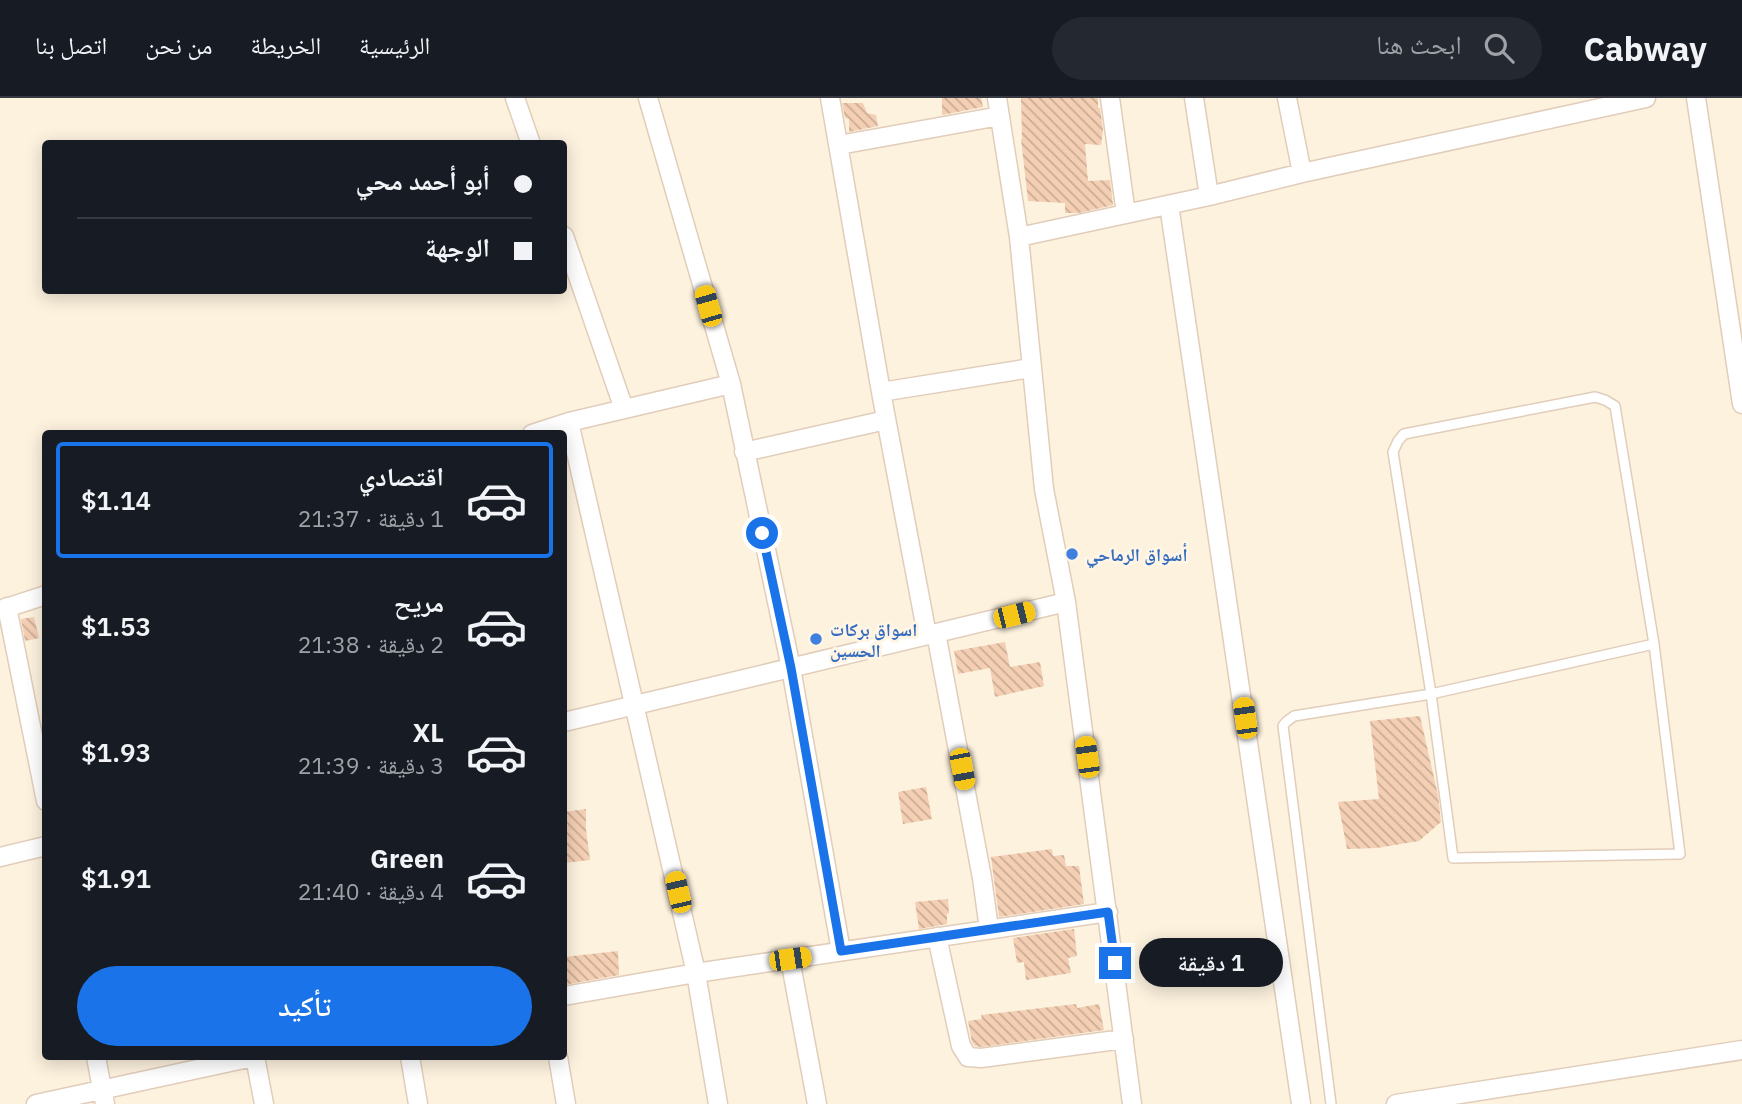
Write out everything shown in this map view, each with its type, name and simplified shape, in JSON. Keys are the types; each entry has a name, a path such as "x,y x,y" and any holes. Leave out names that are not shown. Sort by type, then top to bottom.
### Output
{"street":[{"path":"515,98 530,140"},
{"path":"648,98 731,384 791,668 841,951"},
{"path":"830,98 886,420 982,878 989,929"},
{"path":"1110,98 1126,214"},
{"path":"1194,98 1209,196"},
{"path":"1287,98 1302,173"},
{"path":"1019,237 1646,98"},
{"path":"1696,98 1742,404"},
{"path":"839,145 998,107 1019,237 1044,489 1066,602 1132,1104"},
{"path":"1169,205 1301,1104"},
{"path":"567,245 624,409"},
{"path":"881,392 1031,368"},
{"path":"544,430 731,384"},
{"path":"744,452 886,420"},
{"path":"569,422 696,973 718,1104"},
{"path":"42,595 4,608 42,783"},
{"path":"567,721 1066,602"},
{"path":"0,857 42,847"},
{"path":"567,995 696,973 1108,912"},
{"path":"937,937 961,1045 968,1057 981,1058 1124,1039"},
{"path":"790,959 817,1104"},
{"path":"1396,1104 1742,1050"},
{"path":"97,1060 104,1097"},
{"path":"36,1104 104,1097 243,1060"},
{"path":"255,1060 264,1104"},
{"path":"411,1060 418,1104"},
{"path":"559,1060 566,1104"}],"lane":[{"path":"1595,397 1615,406 1654,644 1680,854 1453,858 1431,694 1393,453 1398,441 1404,434 1595,397"},
{"path":"1331,1104 1283,726 1294,716 1431,694 1654,644"}],"building":[{"path":"942,98 981,98 983,107 942,115"},
{"path":"1021,98 1098,98 1103,130 1101,145 1085,144 1088,181 1110,180 1113,205 1079,213 1065,213 1065,203 1028,201 1021,139"},
{"path":"842,103 863,103 867,113 876,115 878,126 849,132 849,119 845,118"},
{"path":"34,617 39,638 25,641 21,619"},
{"path":"1005,642 1010,667 1040,662 1044,686 995,697 990,668 958,674 954,651"},
{"path":"1420,716 1438,795 1441,822 1419,841 1377,848 1347,849 1338,802 1379,799 1370,721"},
{"path":"926,787 932,819 903,824 898,792"},
{"path":"586,809 590,860 567,863 567,812"},
{"path":"1052,849 1053,856 1064,855 1066,866 1079,866 1084,904 999,917 991,857"},
{"path":"948,899 947,924 919,929 915,902"},
{"path":"1074,929 1077,956 1068,958 1071,973 1026,980 1024,962 1017,963 1013,938"},
{"path":"618,951 619,975 567,984 567,957"},
{"path":"1076,1004 1077,1008 1099,1004 1104,1030 981,1047 972,1042 968,1021 982,1019 981,1015"}],"place":[{"name":"أسواق الرماحي","path":"1072,554"},
{"name":"اسواق بركات الحسين","path":"816,639"}],"route":[{"path":"762,533 791,668 841,951 1108,912 1115,963"}]}
